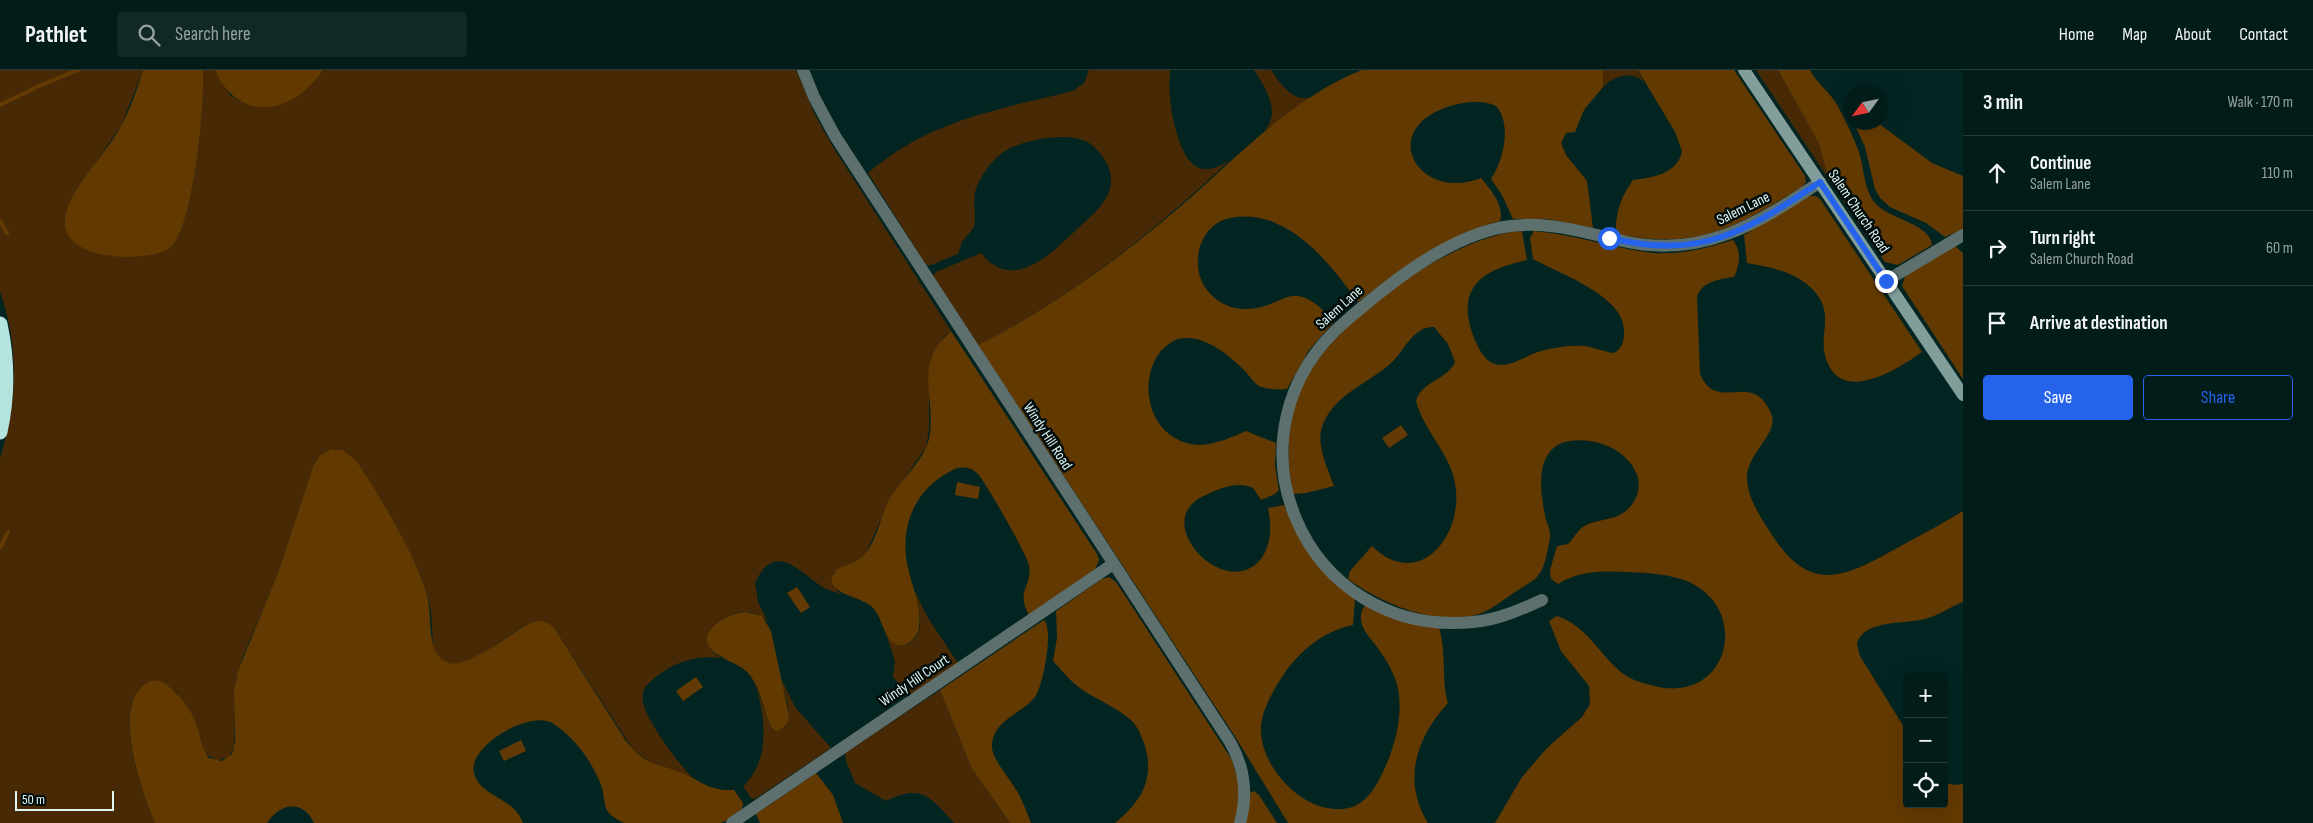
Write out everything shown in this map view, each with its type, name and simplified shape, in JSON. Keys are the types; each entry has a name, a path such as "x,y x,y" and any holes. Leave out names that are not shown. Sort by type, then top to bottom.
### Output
{"highway":[{"path":"0,324 5,349 7,383 0,432"}],"street":[{"name":"Windy Hill Road","path":"803,70 814,98 835,136 1236,753 1245,784 1240,823"},
{"name":"Salem Church Road","path":"1744,70 1963,395"},
{"name":"Salem Lane","path":"1542,600 1481,621 1431,621 1398,613 1372,602 1353,590 1330,570 1311,546 1298,523 1287,496 1281,465 1282,437 1287,409 1298,381 1314,354 1338,327 1395,281 1445,249 1482,232 1508,226 1546,225 1647,246 1682,246 1708,241 1735,232 1763,218 1820,182"},
{"path":"1886,281 1963,235"},
{"name":"Windy Hill Court","path":"732,823 1112,564"}],"shaded area":[{"path":"0,70 143,70 122,124 73,196 64,220 69,234 80,245 95,252 133,257 150,255 165,250 174,243 181,229 188,209 197,160 202,109 203,70 215,70 230,95 247,105 279,104 300,92 323,70 796,70 814,113 833,147 951,331 943,337 929,370 929,430 926,447 889,501 866,553 856,562 839,568 833,573 837,591 843,594 824,588 789,564 780,561 771,563 763,570 755,583 758,602 768,622 761,616 743,612 725,618 711,630 707,638 712,651 721,658 699,658 679,663 661,673 645,687 643,702 651,721 675,756 697,782 681,773 654,765 634,751 555,629 534,621 481,654 461,663 453,664 441,659 437,655 433,644 431,614 427,595 406,545 386,508 356,460 343,450 331,449 320,455 313,466 279,570 242,659 235,683 234,746 229,757 217,761 205,753 194,720 176,692 140,688 133,700 130,716 130,735 143,793 155,823 0,823 0,458 10,417 14,375 11,334 0,292"},
{"path":"143,70 203,70 202,108 197,161 187,212 173,245 148,256 110,256 91,251 76,244 67,232 65,217 79,186 109,145 124,120"},
{"path":"215,70 323,70 311,85 297,96 282,104 267,107 252,106 238,99 225,88"},
{"path":"1089,70 1171,70 1170,92 1174,122 1183,150 1190,161 1202,169 1211,169 1224,164 1232,158 1173,211 1112,261 1047,306 978,345 933,276 936,272 981,253 993,264 1005,270 1018,270 1031,266 1043,258 1093,215 1107,196 1111,177 1100,153 1084,141 1061,137 1035,140 1002,153 994,160 977,186 974,196 974,227 962,242 958,254 931,265 926,265 868,173 891,155 915,140 965,119 1073,91 1084,83"},
{"path":"1254,70 1271,70 1279,82 1295,96 1308,98 1315,96 1264,131 1272,116 1272,108 1267,92"},
{"path":"1362,70 1603,70 1603,87 1584,110 1575,132 1566,133 1561,143 1566,155 1587,181 1593,228 1547,219 1513,219 1502,195 1491,179 1503,152 1504,122 1496,106 1475,102 1454,105 1430,115 1416,129 1411,144 1414,159 1423,171 1438,180 1458,183 1481,178 1499,204 1500,221 1462,234 1426,254 1358,302 1321,256 1298,236 1273,222 1261,218 1233,217 1221,221 1213,227 1201,243 1198,263 1202,282 1207,290 1221,303 1246,309 1298,296 1314,302 1334,322 1309,350 1287,389 1270,389 1259,386 1239,365 1223,352 1206,342 1187,338 1173,341 1160,352 1149,378 1151,407 1165,431 1177,439 1191,444 1205,445 1219,442 1246,431 1276,443 1275,466 1279,490 1275,494 1261,500 1253,488 1235,485 1206,495 1190,507 1184,522 1188,539 1199,554 1214,566 1231,572 1248,569 1263,556 1268,544 1270,526 1268,508 1284,505 1297,532 1313,557 1332,579 1355,599 1353,625 1333,631 1307,648 1286,671 1270,697 1264,711 1261,726 1262,742 1268,759 1290,788 1305,799 1321,807 1338,809 1355,806 1372,791 1389,758 1399,721 1400,703 1395,679 1380,651 1362,625 1361,614 1363,608 1366,605 1402,621 1439,628 1444,656 1448,703 1437,716 1421,745 1416,760 1414,776 1420,807 1428,823 1288,823 1236,738 978,345 1055,301 1105,267 1175,211 1286,114 1335,82"},
{"path":"1603,70 1638,70 1644,83 1635,77 1624,76 1612,80 1603,87"},
{"path":"1638,70 1734,70 1805,176 1806,182 1802,187 1756,214 1735,225 1714,232 1693,237 1670,239 1616,234 1620,206 1625,192 1633,180 1648,178 1669,170 1675,165 1682,151 1675,132"},
{"path":"1756,70 1778,70 1819,144 1828,178"},
{"path":"1778,70 1810,70 1834,100 1843,116 1843,130 1850,130 1859,152 1867,188 1873,200 1884,211 1925,232 1930,238 1932,245 1898,265 1885,262 1828,178 1819,144"},
{"path":"1857,130 1887,130 1932,163 1963,176 1963,229 1945,237 1926,223 1890,207 1880,198 1875,189 1865,147"},
{"path":"1810,196 1816,196 1820,199 1922,352 1884,375 1855,382 1842,379 1832,371 1824,348 1825,313 1820,299 1813,290 1806,283 1788,273 1747,263 1744,235"},
{"path":"1522,231 1527,260 1497,269 1485,276 1476,284 1470,294 1468,306 1469,321 1474,338 1485,357 1491,362 1500,365 1510,364 1541,351 1566,346 1584,346 1614,353 1619,350 1623,342 1622,321 1615,309 1604,298 1590,288 1533,259 1530,238 1534,231 1654,253 1694,250 1733,240 1739,254 1738,267 1734,277 1708,284 1703,287 1697,296 1700,374 1707,386 1716,391 1754,394 1763,400 1771,413 1773,421 1771,428 1748,468 1749,493 1763,522 1772,535 1786,554 1801,566 1815,573 1830,575 1861,567 1963,511 1963,602 1928,618 1876,626 1867,630 1861,636 1857,645 1860,656 1903,726 1903,808 1948,808 1948,783 1963,784 1963,823 1495,823 1522,777 1547,748 1582,717 1590,704 1589,686 1561,651 1549,621 1557,616 1577,626 1614,666 1629,678 1654,686 1679,688 1700,682 1714,669 1723,652 1725,633 1721,613 1709,596 1682,579 1651,573 1601,572 1575,576 1558,584 1551,579 1550,570 1557,546 1568,544 1586,525 1621,514 1631,506 1637,495 1637,475 1632,465 1615,450 1591,441 1568,441 1560,444 1549,453 1542,468 1541,477 1544,512 1550,531 1546,559 1537,577 1490,609 1476,615 1460,618 1426,615 1392,604 1348,579 1350,571 1372,546 1390,559 1407,563 1422,560 1435,551 1446,537 1453,521 1456,502 1455,483 1452,472 1424,422 1416,401 1424,389 1446,373 1455,362 1448,344 1434,327 1420,331 1389,365 1342,399 1327,416 1322,427 1320,441 1334,486 1306,493 1293,494 1288,449 1292,419 1307,376 1323,353 1345,329 1401,283 1464,247 1494,236"},
{"path":"1955,246 1963,253 1963,379 1902,286 1905,276"},
{"path":"951,331 1097,554 1099,560 1095,569 1029,615 1025,606 1024,594 1030,572 1021,547 996,502 977,473 965,468 953,470 928,488 912,511 908,524 906,553 920,620 916,636 909,643 901,646 896,645 889,638 874,609 861,600 837,589 832,584 832,577 837,569 864,555 875,536 889,500 917,463 926,447 931,424 929,369 932,356 939,343"},
{"path":"1401,425 1408,435 1389,448 1382,438"},
{"path":"331,449 343,450 356,460 386,508 406,545 427,595 431,635 436,653 441,659 449,663 467,660 490,649 530,623 540,621 549,624 555,629 626,741 633,749 652,763 682,773 706,785 718,789 734,790 743,803 742,809 720,823 625,823 607,811 602,788 594,770 582,751 568,735 552,723 542,720 516,726 502,733 480,752 474,763 474,773 477,781 519,814 523,823 314,823 304,810 291,806 278,811 267,823 155,823 143,793 133,752 130,712 135,696 144,685 150,682 159,681 165,684 178,695 190,711 196,723 203,748 209,758 222,761 232,754 235,741 234,690 238,671 279,570 313,466 320,455"},
{"path":"957,482 980,487 978,499 955,495"},
{"path":"1109,577 1116,582 1232,760 1241,790 1235,823 1115,823 1132,807 1143,790 1148,770 1148,758 1143,740 1139,731 1128,717 1080,688 1053,661 1057,638 1056,611 1102,579"},
{"path":"797,587 810,607 801,613 787,593"},
{"path":"914,590 928,618 958,663 912,694 902,688 893,677 895,661 885,631 894,643 899,645 905,645 915,639 920,621"},
{"path":"746,612 762,616 771,631 789,715 785,726 775,731 771,727 759,693 749,674 718,655 707,644 707,637 719,621"},
{"path":"1044,620 1047,626 1048,646 1038,691 1029,703 1002,724 993,738 993,753 1016,790 1031,823 1010,823 971,767 940,690"},
{"path":"696,677 703,687 683,701 676,691"},
{"path":"780,677 795,707 831,748 755,799 751,798 743,786 752,776 758,764 764,737 761,709 754,682 772,729 780,730 785,726 789,713"},
{"path":"940,690 971,767 1010,823 954,823 932,800 917,793 908,793 886,801 855,783 846,761 845,753"},
{"path":"521,740 526,751 504,761 499,751"},
{"path":"816,773 833,795 843,823 760,823 756,814"},
{"path":"1254,791 1259,795 1277,823 1244,823 1250,793"}],"waterway":[{"path":"0,105 78,70"},
{"path":"0,221 7,233"},
{"path":"0,548 8,532"}],"route":[{"path":"1609,238 1655,247 1682,246 1708,241 1723,237 1748,226 1820,182 1886,281"}]}
